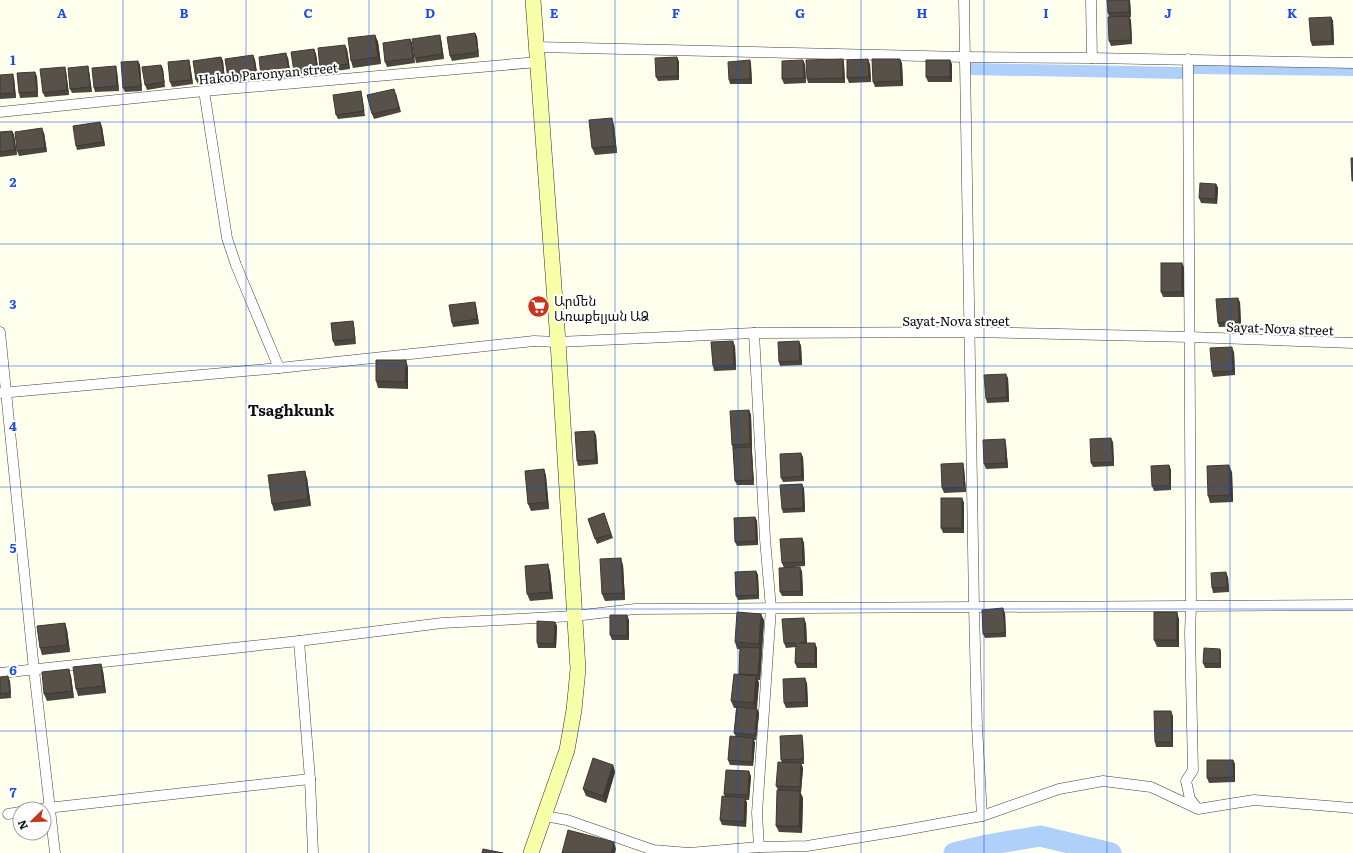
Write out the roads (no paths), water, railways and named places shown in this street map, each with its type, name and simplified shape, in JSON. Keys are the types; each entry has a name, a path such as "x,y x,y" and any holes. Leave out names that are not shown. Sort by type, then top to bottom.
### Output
{"main road":[{"path":"531,853 546,816 567,750 574,710 578,669 558,342 534,0"}],"street":[{"path":"964,0 974,607 977,726 982,816"},
{"path":"1091,0 1092,58"},
{"path":"537,46 965,57 1188,59 1353,63"},
{"path":"1188,59 1190,633 1192,770 1186,781 1190,799 1198,809"},
{"name":"Hakob Paronyan street","path":"0,112 204,91 538,62"},
{"path":"204,91 227,238 236,265 279,368"},
{"path":"0,332 3,392 48,801"},
{"name":"Sayat-Nova street","path":"3,392 279,368 534,341 558,342 754,333 970,332 1190,337 1353,344"},
{"path":"754,333 765,539 771,608 757,813 759,848"},
{"path":"0,673 300,641 442,623 574,616 635,609 1353,605"},
{"path":"300,641 310,779 313,853"},
{"path":"52,807 310,779"},
{"path":"546,816 567,820 653,850 689,853 807,846 899,831 982,816 1059,789 1103,781 1151,787 1198,809 1254,800 1353,808"},
{"path":"8,814 12,813"},
{"path":"52,830 55,853"}],"waterway":[{"path":"1194,68 1353,70"},
{"path":"971,69 1181,73"},
{"path":"954,853 987,845 1040,836 1111,853"}],"place":[{"name":"Արմեն Առաքելյան ԱՁ","path":"538,307"}],"district":[{"name":"Tsaghkunk","path":"291,409"}]}
